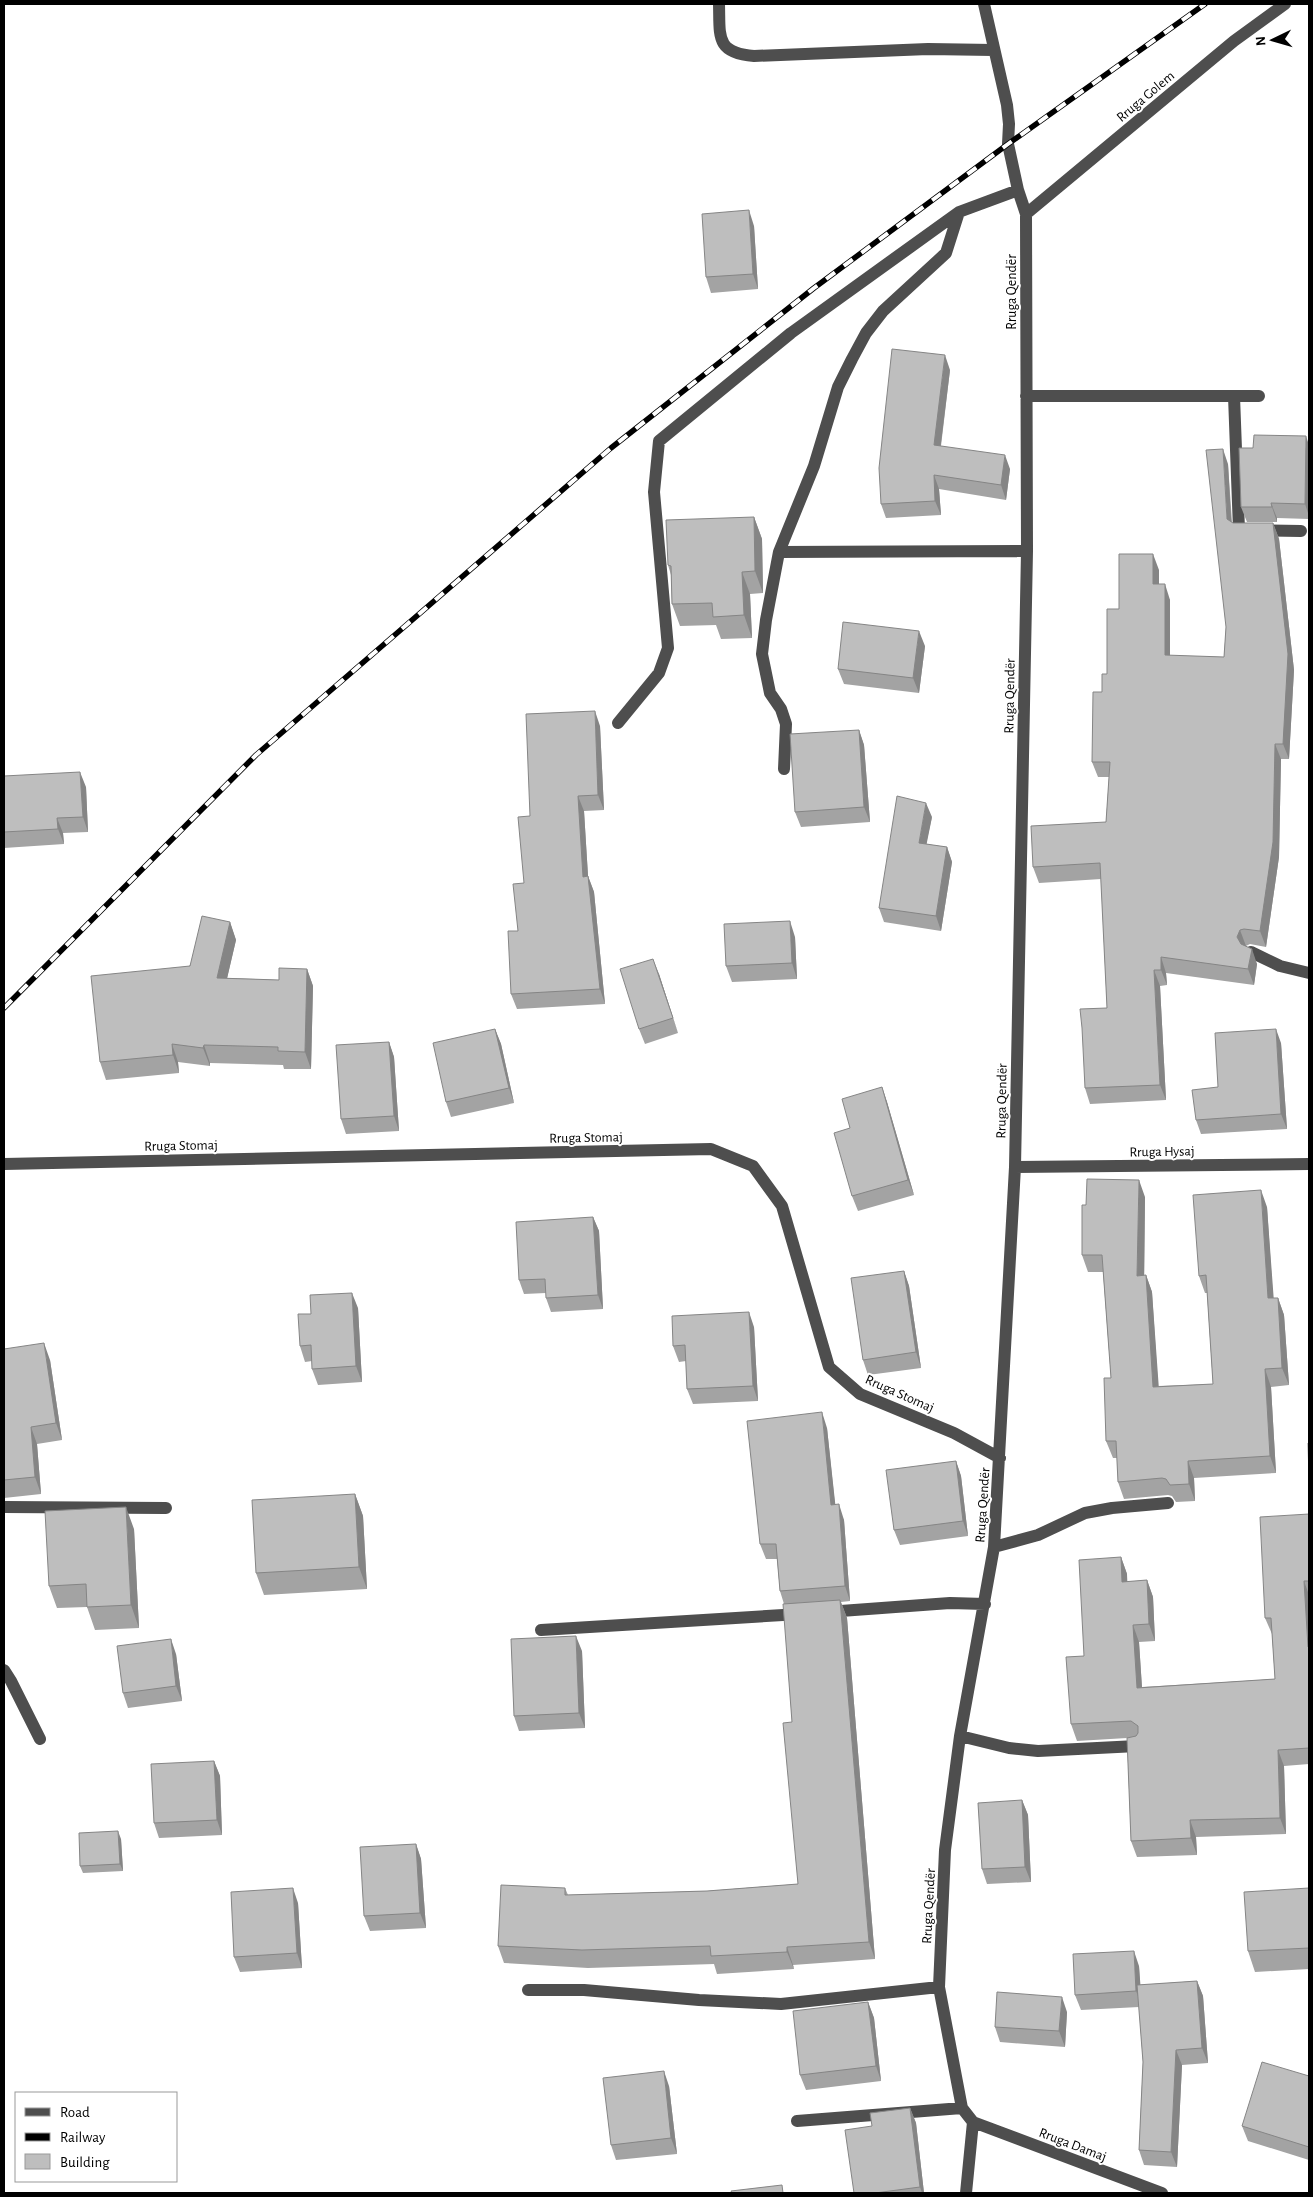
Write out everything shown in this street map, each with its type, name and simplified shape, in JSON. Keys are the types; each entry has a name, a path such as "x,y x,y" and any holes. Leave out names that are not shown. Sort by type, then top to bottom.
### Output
{"street":[{"path":"719,4 720,35 726,48 737,55 754,56 928,49 993,50"},
{"name":"Rruga Qendër","path":"973,2122 962,2108 939,1987 945,1850 960,1736 994,1547 1000,1458 1015,1167 1027,551 1026,214 1018,190 1008,144 1009,124 1007,105 984,4"},
{"name":"Rruga Golem","path":"1026,214 1234,41 1286,4"},
{"path":"618,723 659,673 668,648 654,492 659,442 791,333 958,212 1018,190"},
{"path":"784,769 786,724 781,709 770,693 762,654 766,620 779,552 814,466 838,387 857,350 866,333 883,311 946,253 958,212"},
{"path":"1026,396 1259,396"},
{"path":"1234,396 1239,530 1301,530"},
{"path":"779,552 1027,551"},
{"path":"1251,952 1280,966 1309,973"},
{"name":"Rruga Stomaj","path":"4,1164 712,1150 752,1166 782,1206 829,1367 860,1394 954,1433 1000,1458"},
{"name":"Rruga Hysaj","path":"1015,1167 1309,1164"},
{"path":"994,1547 1038,1535 1085,1513 1112,1508 1168,1503"},
{"path":"4,1507 166,1508"},
{"path":"541,1630 950,1603 985,1604"},
{"path":"4,1670 12,1681 40,1739"},
{"path":"960,1736 1010,1748 1038,1751 1137,1746"},
{"path":"528,1990 584,1990 699,2000 781,2004 939,1987"},
{"path":"797,2121 962,2108"},
{"path":"966,2193 973,2122"},
{"name":"Rruga Damaj","path":"973,2122 1162,2193"}],"building":[{"path":"749,210 753,274 706,277 702,214"},
{"path":"892,349 945,355 934,445 1005,455 1001,485 934,475 935,501 881,504 879,468"},
{"path":"1254,435 1306,436 1305,504 1271,503 1272,507 1241,507 1239,448 1253,448"},
{"path":"1223,449 1227,519 1233,523 1273,523 1288,654 1283,744 1275,744 1273,842 1260,931 1240,930 1237,937 1241,944 1252,949 1248,969 1161,957 1161,970 1154,970 1160,1085 1085,1088 1080,1009 1107,1008 1100,863 1033,867 1031,826 1106,822 1110,762 1092,762 1093,692 1102,692 1102,674 1107,674 1107,609 1119,609 1119,554 1153,554 1153,584 1165,584 1165,655 1224,657 1226,627 1206,450"},
{"path":"754,517 755,571 742,572 744,615 713,617 712,603 672,604 671,566 668,565 666,520"},
{"path":"843,622 919,631 913,678 838,669"},
{"path":"595,711 598,795 578,796 583,877 588,876 600,989 511,994 508,931 518,931 513,884 524,883 518,817 530,816 526,714"},
{"path":"859,730 864,807 795,812 790,734"},
{"path":"80,772 83,817 57,818 58,829 4,832 4,776"},
{"path":"897,796 926,803 919,843 947,847 936,916 879,908"},
{"path":"202,916 230,922 217,978 279,980 279,968 307,969 305,1052 278,1051 278,1047 204,1045 203,1048 172,1044 173,1055 100,1062 91,976 190,966"},
{"path":"790,921 792,963 726,966 724,924"},
{"path":"653,959 673,1018 639,1029 620,969"},
{"path":"495,1029 509,1088 446,1102 433,1043"},
{"path":"1276,1029 1281,1114 1196,1120 1192,1090 1218,1087 1215,1033"},
{"path":"389,1042 394,1116 341,1119 336,1045"},
{"path":"882,1087 908,1180 852,1196 834,1133 850,1128 842,1099"},
{"path":"1087,1179 1139,1180 1137,1276 1146,1275 1153,1387 1213,1384 1206,1275 1199,1276 1193,1195 1261,1190 1268,1298 1278,1298 1282,1368 1265,1369 1270,1456 1188,1461 1189,1484 1170,1485 1166,1479 1162,1478 1118,1482 1116,1441 1106,1441 1104,1378 1111,1378 1102,1255 1082,1255 1082,1205 1086,1205"},
{"path":"593,1217 598,1295 546,1298 545,1279 519,1280 516,1222"},
{"path":"904,1271 916,1352 863,1360 851,1278"},
{"path":"352,1293 356,1366 312,1369 311,1345 300,1346 298,1314 311,1314 310,1295"},
{"path":"749,1312 753,1386 687,1389 685,1345 673,1346 672,1316"},
{"path":"44,1343 56,1423 31,1427 35,1477 4,1480 4,1349"},
{"path":"822,1412 831,1505 839,1504 845,1586 780,1591 776,1544 760,1544 747,1421"},
{"path":"1309,1442 1309,1479 1308,1443"},
{"path":"956,1461 963,1521 894,1530 886,1470"},
{"path":"355,1494 359,1567 256,1573 252,1500"},
{"path":"126,1507 131,1605 87,1607 86,1584 49,1586 45,1511"},
{"path":"1309,1514 1309,1581 1304,1581 1309,1647 1309,1748 1278,1750 1280,1818 1190,1820 1191,1838 1131,1841 1127,1738 1136,1736 1138,1726 1131,1721 1071,1724 1066,1657 1084,1656 1079,1560 1121,1557 1122,1582 1147,1580 1149,1624 1133,1625 1137,1688 1275,1679 1271,1618 1265,1618 1260,1517"},
{"path":"840,1600 869,1942 787,1947 787,1952 711,1956 710,1946 582,1950 498,1946 501,1885 565,1888 565,1895 707,1891 798,1884 783,1723 792,1722 783,1604"},
{"path":"576,1636 579,1713 514,1716 511,1639"},
{"path":"171,1639 176,1686 123,1693 117,1646"},
{"path":"214,1761 217,1820 154,1823 151,1764"},
{"path":"1022,1800 1025,1867 982,1869 978,1803"},
{"path":"118,1831 120,1864 80,1866 79,1833"},
{"path":"416,1844 420,1913 364,1916 360,1847"},
{"path":"293,1888 297,1953 234,1957 231,1892"},
{"path":"1309,1888 1309,1948 1248,1951 1244,1892"},
{"path":"1134,1951 1136,1991 1075,1995 1073,1954"},
{"path":"1197,1981 1202,2048 1176,2050 1171,2152 1139,2150 1143,2062 1137,1985"},
{"path":"997,1992 1062,1997 1059,2031 995,2027"},
{"path":"868,2002 876,2066 800,2075 793,2011"},
{"path":"1262,2062 1309,2076 1309,2147 1242,2126"},
{"path":"664,2071 671,2138 611,2145 603,2078"},
{"path":"910,2108 920,2187 875,2193 854,2193 845,2130 872,2126 870,2113"},
{"path":"782,2185 783,2193 732,2193 731,2191"}],"railway":[{"path":"4,1008 256,755 611,448 814,288 1008,144 1205,4"}]}
